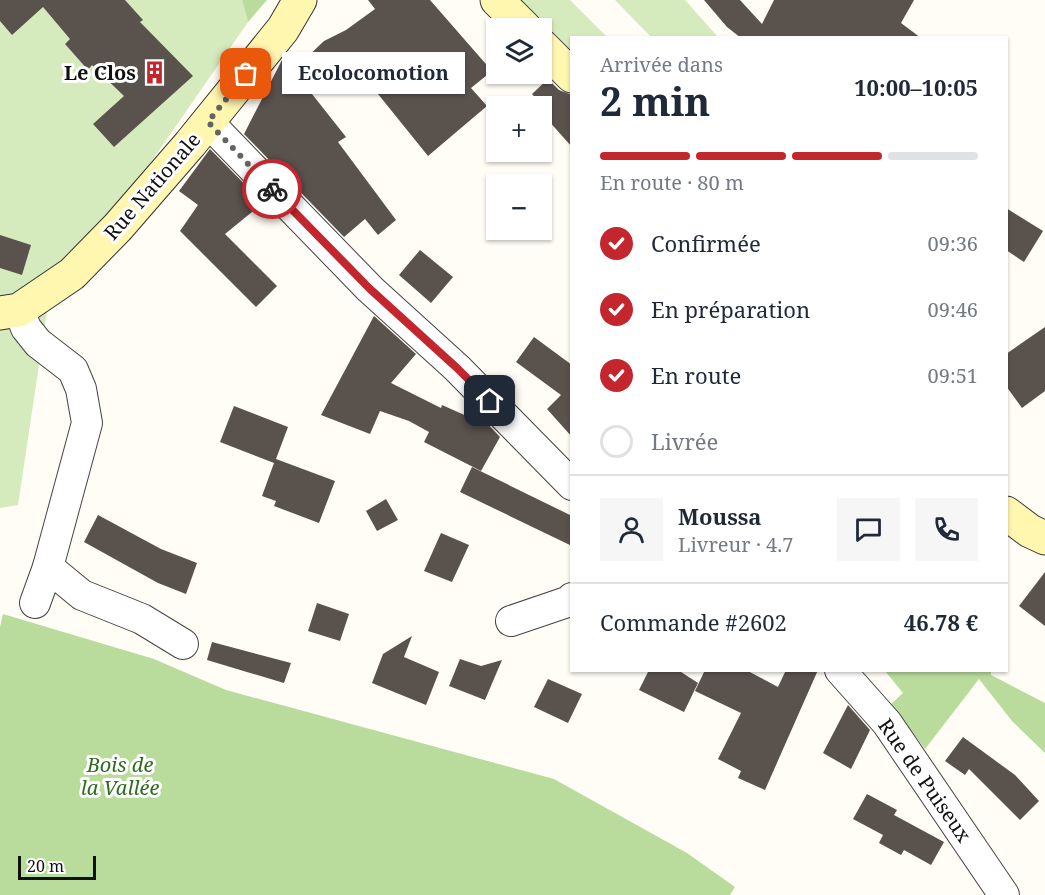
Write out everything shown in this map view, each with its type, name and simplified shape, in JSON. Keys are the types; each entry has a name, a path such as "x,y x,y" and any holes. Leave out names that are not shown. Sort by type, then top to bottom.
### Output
{"street":[{"name":"Rue Nationale","path":"9,311 72,274 94,252 208,122 283,29 300,0"},
{"path":"497,0 515,18"},
{"path":"552,56 570,74"},
{"path":"208,122 370,289 457,368 570,482"},
{"path":"9,311 38,343 73,370 81,389 87,423 48,567 35,603"},
{"path":"48,567 82,595 142,619 183,644"},
{"path":"511,621 570,601"},
{"name":"Rue de Puiseux","path":"842,672 887,723 1004,895"}],"green space":[{"path":"0,0 242,0 248,22 47,312 18,505 0,508"},
{"path":"242,0 267,0 248,22"},
{"path":"522,0 570,0 606,36 570,36 570,50 552,31 552,18 539,18"},
{"path":"615,0 685,0 717,36 650,36"},
{"name":"Bois de la Vallée","path":"3,614 154,659 226,690 554,779 687,853 735,887 730,895 0,895 0,627"},
{"path":"886,672 991,672 991,675 1045,703 1045,753 1012,721 979,679 925,749 891,704 903,693"}],"building":[{"name":"Le Clos","path":"0,0 125,0 143,20 140,22 193,76 114,147 93,124 124,96 92,65 88,70 65,44 70,39 43,7 12,35 0,21"},
{"path":"368,0 430,0 486,64 486,76 471,88 486,107 428,156 353,63 312,94 346,137 338,142 396,220 378,235 365,219 344,237 244,134 283,58 291,68 304,60 324,41 346,30 375,9"},
{"path":"704,0 740,0 762,24 774,0 914,0 901,23 918,36 738,36 727,27"},
{"path":"552,83 559,90 570,94 570,145 552,125 552,96 534,96 532,94 543,84"},
{"path":"210,149 263,203 225,234 277,286 256,307 180,231 198,205 179,191"},
{"path":"1008,209 1043,231 1024,262 1008,251"},
{"path":"0,235 31,245 22,275 0,268"},
{"path":"420,250 453,277 431,303 399,275"},
{"path":"374,316 416,354 391,383 441,408 442,405 478,421 480,416 500,437 481,471 424,442 429,432 409,421 380,411 370,434 321,415"},
{"path":"1045,327 1045,391 1022,408 1008,389 1008,353"},
{"path":"534,337 570,364 570,435 547,409 561,395 516,362"},
{"path":"234,406 288,427 276,459 335,481 319,523 274,506 276,501 262,496 274,463 220,442"},
{"path":"472,467 570,515 570,545 460,492"},
{"path":"386,499 398,520 377,531 366,511"},
{"path":"98,515 161,549 197,563 186,594 158,583 84,542"},
{"path":"441,533 469,545 452,582 424,571"},
{"path":"1045,572 1045,626 1019,606"},
{"path":"317,603 349,614 340,641 308,631"},
{"path":"412,636 404,657 439,672 426,705 372,683 383,654"},
{"path":"212,642 291,663 284,683 207,660"},
{"path":"460,659 481,666 502,660 485,700 449,686"},
{"path":"648,672 681,672 698,683 684,712 639,690"},
{"path":"704,672 750,672 778,687 785,672 817,672 765,790 738,778 741,771 718,759 741,713 695,691"},
{"path":"548,679 582,694 568,723 534,707"},
{"path":"848,705 870,730 851,769 823,753"},
{"path":"963,737 1015,775 1039,801 1020,820 969,769 965,775 945,761"},
{"path":"867,794 897,810 894,815 944,842 931,865 904,850 901,855 879,843 883,835 853,819"}],"way so far":[{"path":"246,74 208,122 272,189"}],"place":[{"name":"Le Clos","path":"154,72"},
{"name":"Ecolocomotion","path":"246,74"}],"route":[{"path":"272,189 370,289 490,401"}]}
